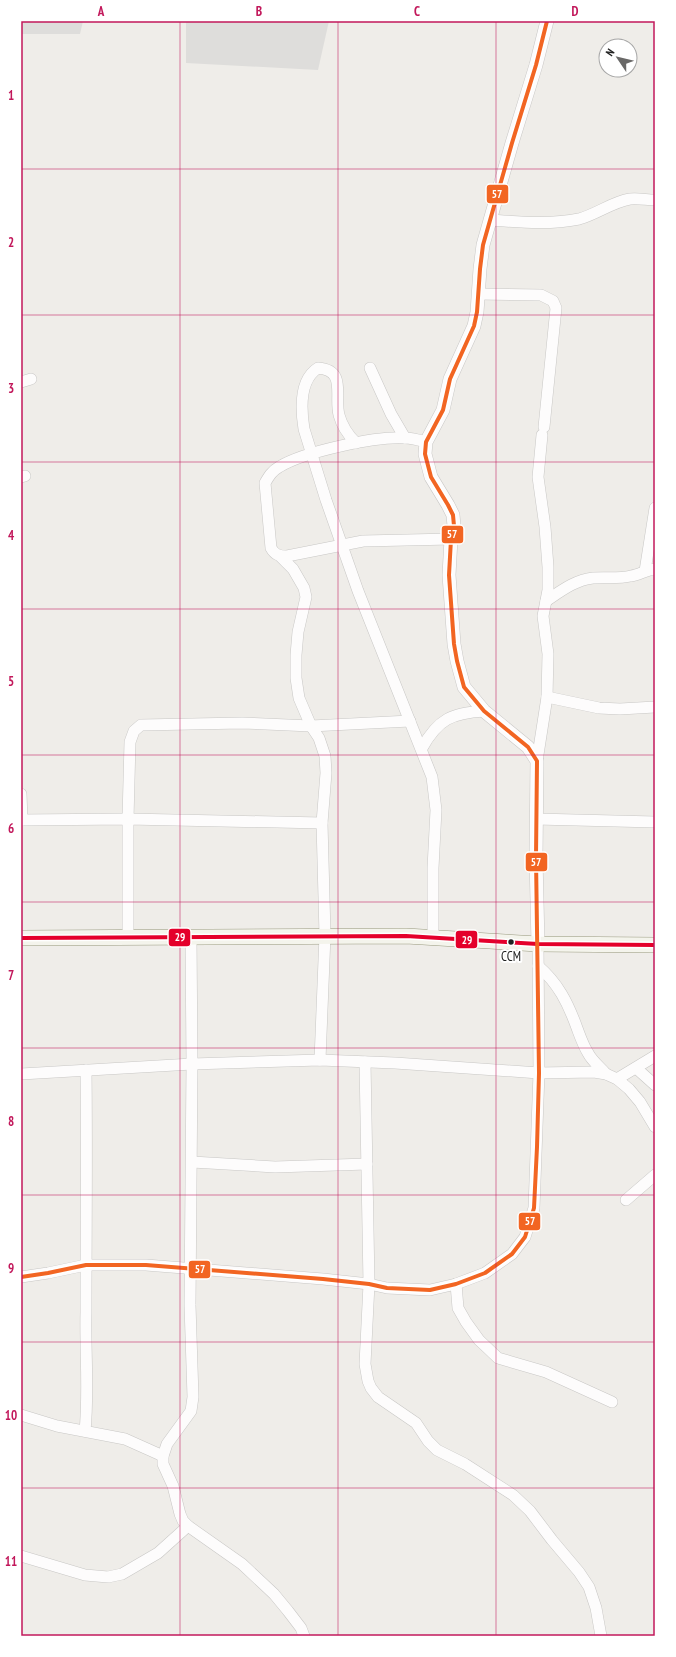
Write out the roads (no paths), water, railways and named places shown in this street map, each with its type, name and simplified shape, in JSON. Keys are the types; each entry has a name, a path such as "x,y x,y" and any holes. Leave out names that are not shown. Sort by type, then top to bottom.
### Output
{"main road":[{"path":"21,938 325,935 406,936 538,944 655,944"}],"street":[{"path":"538,761 528,746 484,711 464,687 457,661 449,575 451,539 454,526 448,505 431,477 425,454 426,442 443,410 450,379 474,326 477,312 481,261 490,220 536,65 547,21"},
{"path":"490,220 558,222 585,217 597,213 613,204 630,199 655,200"},
{"path":"21,1277 86,1265 146,1265 292,1276 369,1284 406,1290 430,1290 456,1284 485,1273 512,1254 526,1237 534,1208 539,1073 536,819 538,761 547,697 548,654 543,616 548,580 548,560 538,477 556,308 553,301 541,295 478,294"},
{"path":"356,443 343,426 338,414 338,386 336,379 332,373 326,369 318,368 309,376 306,382 302,419 304,429 324,493 358,591 422,748 432,777 435,792 433,938"},
{"path":"370,368 391,414 405,438"},
{"path":"320,1060 325,935 322,823 326,773 324,756 319,738 311,726 299,698 296,678 298,632 306,597 304,588 293,569 280,556 274,553 271,548 265,483 270,474 279,467 313,454 356,443 388,438 405,438 426,442"},
{"path":"546,601 567,587 580,581 594,578 632,576 650,570 655,508"},
{"path":"280,556 287,556 363,541 451,539"},
{"path":"547,697 599,708 620,709 655,707"},
{"path":"422,748 430,733 451,717 466,712 484,711"},
{"path":"128,937 128,819 130,742 134,731 141,725 242,723 311,726 410,721"},
{"path":"21,794 21,820 128,819 322,823"},
{"path":"536,819 655,822"},
{"path":"191,937 192,1162 190,1304 193,1397 191,1411 167,1444 163,1456 163,1464 175,1493 180,1514 188,1526 242,1564 274,1594 292,1616 304,1636"},
{"path":"538,966 548,974 562,993 587,1053 606,1074"},
{"path":"617,1079 655,1056"},
{"path":"21,1074 192,1064 320,1060 539,1073 594,1072 606,1074 617,1079 629,1088 640,1102 655,1127"},
{"path":"365,1062 368,1130 367,1164 369,1284 365,1364 368,1381 371,1388 388,1405 416,1423 428,1441 437,1450 464,1464 523,1502 579,1572 589,1587 596,1608 601,1636"},
{"path":"636,1068 655,1085"},
{"path":"85,1430 87,1407 86,1070"},
{"path":"192,1162 275,1167 367,1164"},
{"path":"626,1200 655,1175"},
{"path":"456,1284 458,1308 466,1322 480,1340 498,1358 546,1372 612,1402"},
{"path":"21,1414 57,1426 85,1430 125,1439 163,1456"},
{"path":"21,1556 84,1575 108,1578 122,1574 158,1553 188,1526"}],"place":[{"name":"CCM","path":"511,942"}]}
